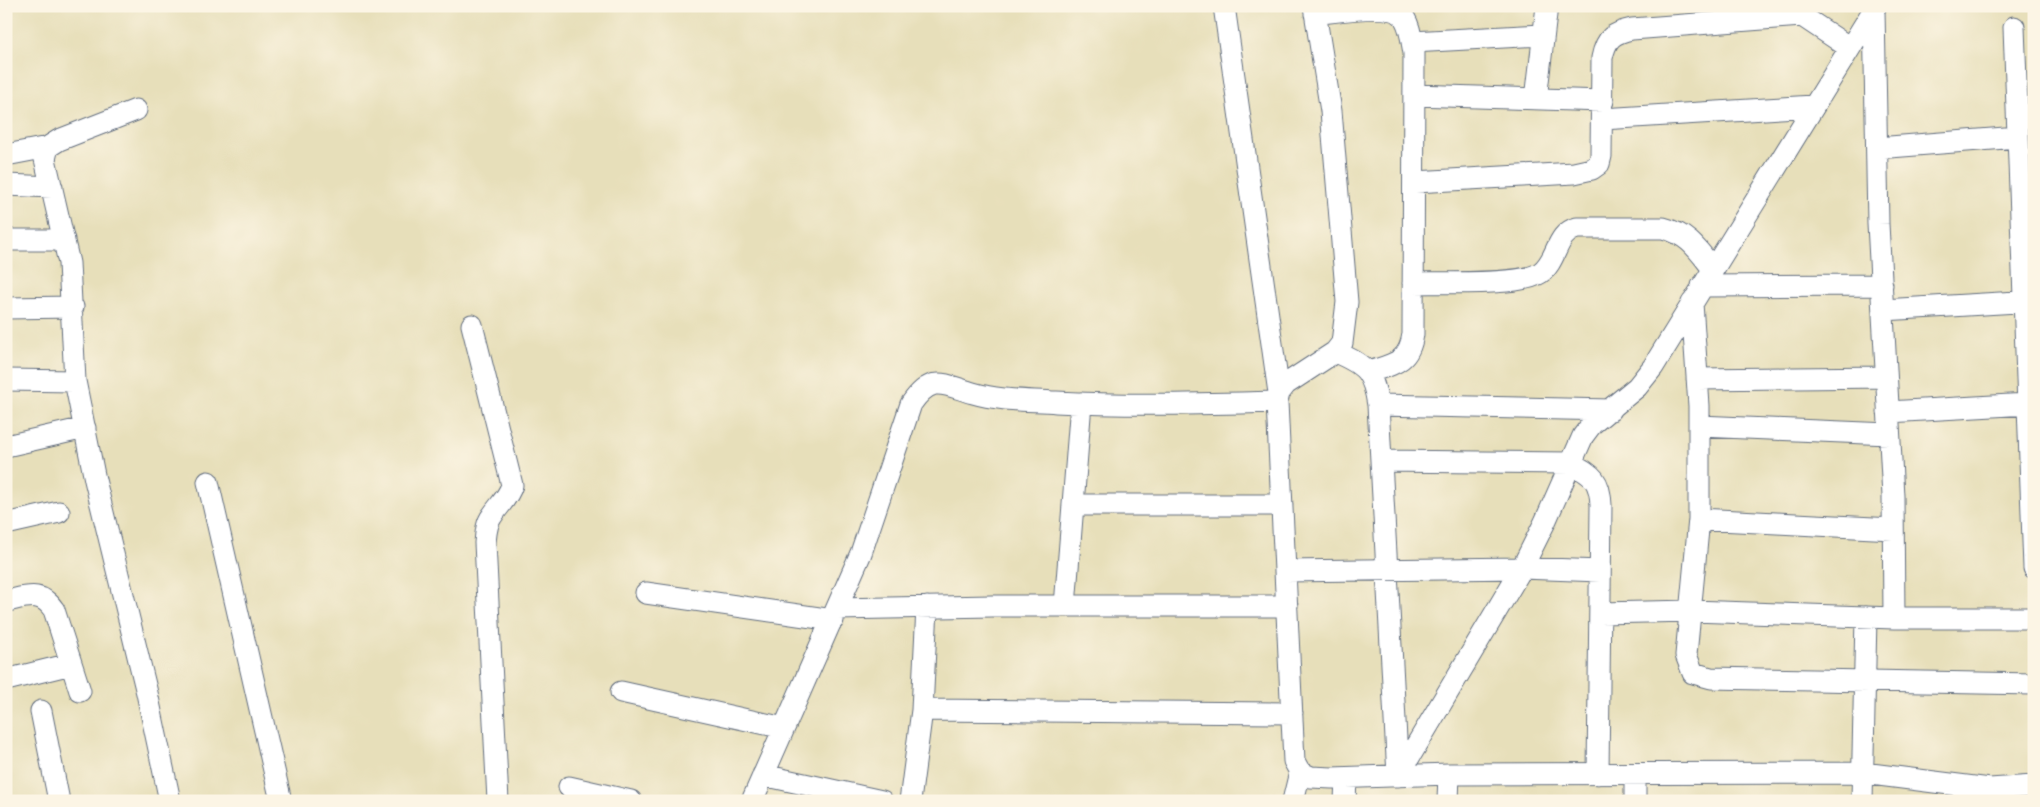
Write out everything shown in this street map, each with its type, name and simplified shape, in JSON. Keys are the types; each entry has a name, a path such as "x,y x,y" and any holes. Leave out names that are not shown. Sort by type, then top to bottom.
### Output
{"street":[{"path":"1224,6 1278,398 1294,761 1300,772 1311,777 1346,778 1449,774 1863,773 1991,795 2034,786"},
{"path":"1536,99 1546,6"},
{"path":"1398,776 1522,568 1545,522 1583,436 1592,424 1637,387 1653,366 1875,8"},
{"path":"1875,8 1876,148 1893,529 1894,618"},
{"path":"1278,398 1286,384 1335,352 1342,343 1347,302 1331,111 1315,10 1390,9 1399,12 1405,19 1412,42 1416,68 1414,283 1411,348 1405,357 1396,363 1369,372"},
{"path":"1414,182 1584,172 1599,164 1603,110 1602,58 1610,37 1632,28 1802,16 1850,48"},
{"path":"2014,27 2025,99 2018,137 2029,301 2028,404 2034,568"},
{"path":"1412,42 1543,35"},
{"path":"1415,95 1536,99 1603,110 1814,106"},
{"path":"6,155 48,147 59,140 136,110"},
{"path":"1876,148 2018,137"},
{"path":"48,147 45,159 64,240 73,308 75,381 84,428 170,801"},
{"path":"6,185 52,187"},
{"path":"1414,283 1528,279 1546,269 1562,236 1568,230 1577,228 1663,228 1674,231 1694,244 1702,286 1697,379 1699,519 1692,611 1686,655 1693,673 1700,676 2034,684"},
{"path":"6,240 64,240"},
{"path":"1702,286 1882,285"},
{"path":"1883,310 2029,301"},
{"path":"6,308 73,308"},
{"path":"472,325 512,485 509,494 491,517 487,527 485,543 498,801"},
{"path":"1335,352 1358,362 1369,372 1375,387 1378,405 1398,776"},
{"path":"1697,379 1886,377"},
{"path":"6,380 75,381"},
{"path":"752,801 835,615 860,553 911,404 921,390 929,384 941,384 990,398 1128,406 1278,398"},
{"path":"1065,606 1082,403"},
{"path":"1888,412 2028,404"},
{"path":"1378,405 1610,410"},
{"path":"1699,426 1889,434"},
{"path":"6,446 84,428"},
{"path":"1381,461 1571,463 1590,474 1600,490 1598,774"},
{"path":"208,482 281,801"},
{"path":"1073,505 1282,505"},
{"path":"6,524 58,512"},
{"path":"1699,519 1893,529"},
{"path":"1285,571 1522,568 1600,571"},
{"path":"646,593 835,615 927,607 1287,606"},
{"path":"6,602 32,596 42,597 48,602 54,610 80,691"},
{"path":"910,801 922,710 927,607"},
{"path":"1600,613 1692,611 1866,618 2034,618"},
{"path":"1862,801 1866,618"},
{"path":"6,680 71,664"},
{"path":"621,692 784,728"},
{"path":"922,710 1292,713"},
{"path":"41,711 59,801"},
{"path":"1293,801 1300,772"},
{"path":"1448,801 1449,774"},
{"path":"1635,774 1635,801"},
{"path":"763,776 882,801"},
{"path":"1345,801 1346,778"},
{"path":"569,788 631,801"}]}
